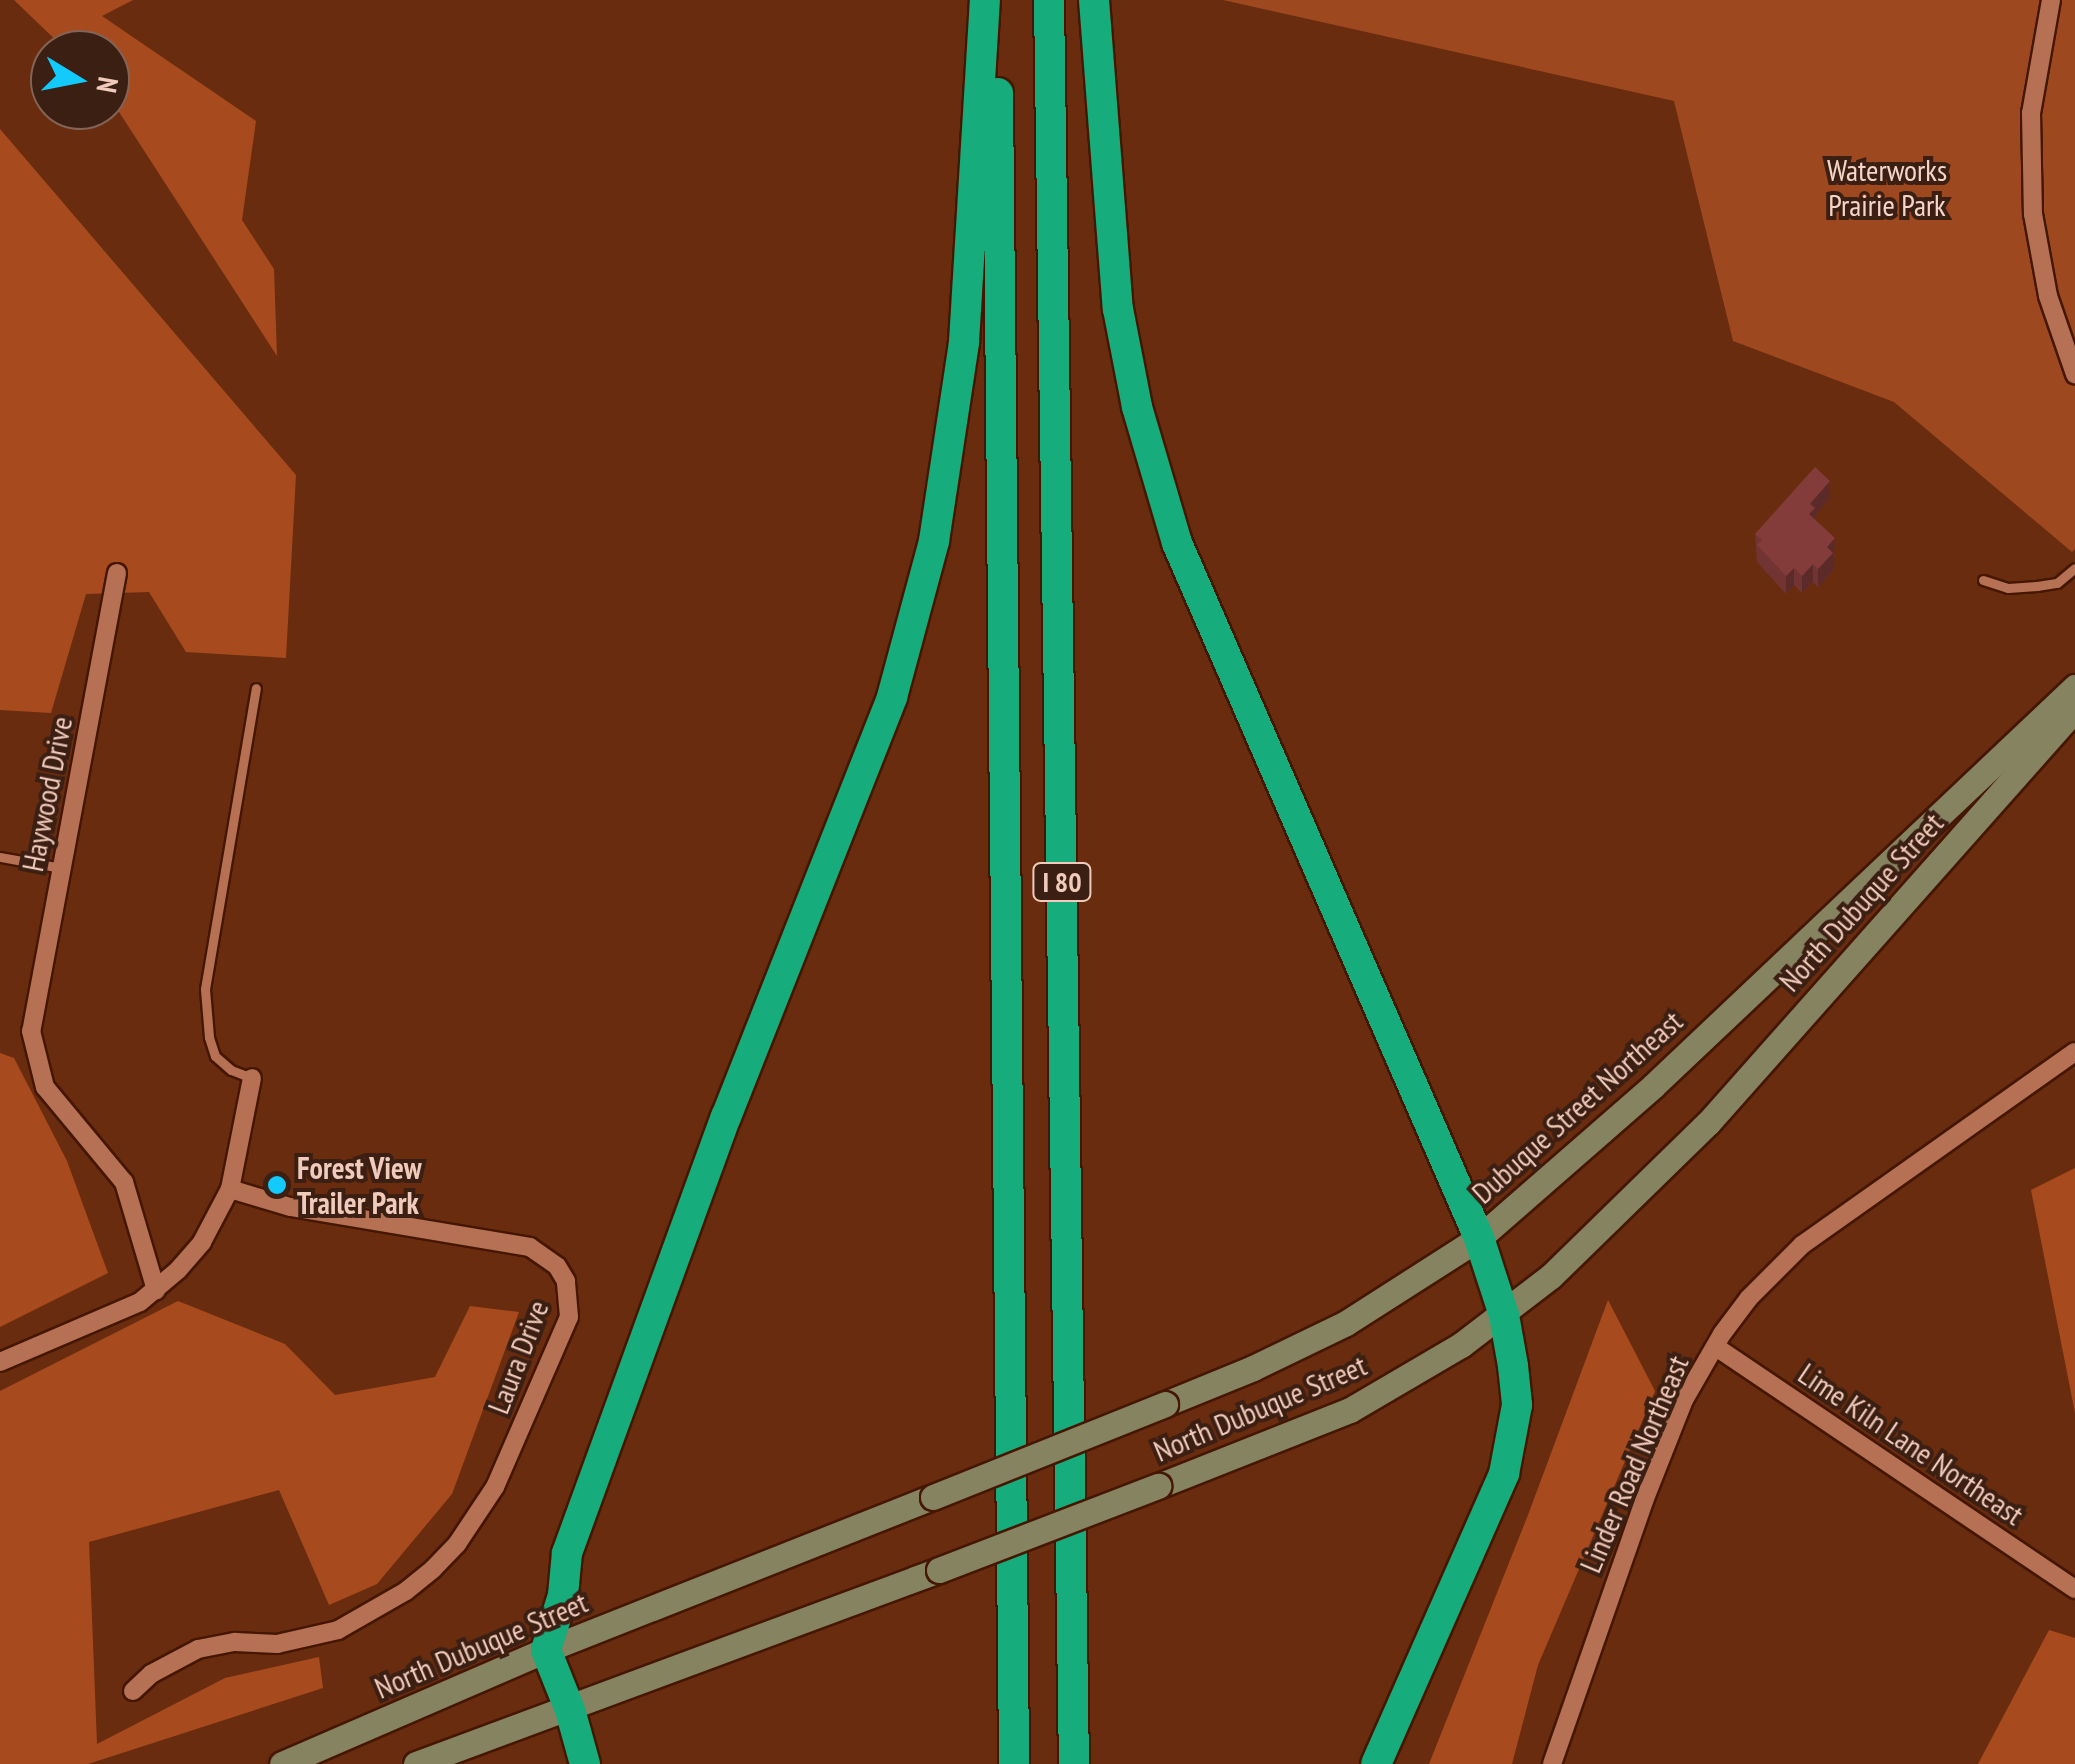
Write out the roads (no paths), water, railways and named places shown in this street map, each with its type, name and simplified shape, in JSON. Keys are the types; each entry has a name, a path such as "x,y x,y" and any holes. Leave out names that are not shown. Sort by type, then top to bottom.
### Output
{"highway":[{"path":"585,1764 570,1710 546,1650 563,1595 567,1553 726,1117 854,798 917,612 950,456 962,360 985,0"},
{"name":"I 80","path":"997,0 1014,1764"},
{"name":"I 80","path":"1049,0 1074,1764"},
{"path":"1094,0 1118,309 1137,407 1177,543 1479,1238 1504,1315 1517,1405 1504,1474 1376,1764"}],"main road":[{"name":"Dubuque Street Northeast","path":"1040,1454 1254,1368 1346,1323 1479,1238 1666,1074 2075,687"},
{"name":"North Dubuque Street","path":"416,1764 570,1710 1158,1486 1350,1410 1407,1380 1504,1315 1601,1230 1708,1123 2075,708"},
{"name":"North Dubuque Street","path":"282,1764 546,1650 1040,1454"}],"street":[{"path":"2051,0 2032,113 2033,214 2048,296 2075,374"},
{"name":"Haywood Drive","path":"116,573 33,1014 38,1066 60,1110 124,1182 156,1290"},
{"name":"Linder Road Northeast","path":"1552,1764 1650,1484 1684,1400 1749,1298 1802,1245 2075,1052"},
{"path":"0,1362 140,1302 202,1242 230,1189 252,1078"},
{"name":"Laura Drive","path":"133,1690 163,1666 198,1649 235,1642 277,1644 338,1630 377,1609 433,1569 457,1544 496,1487 568,1317 566,1281 557,1266 530,1248 290,1207 230,1189"},
{"name":"Lime Kiln Lane Northeast","path":"1716,1347 2075,1588"}],"lane":[{"path":"1983,580 2008,588 2037,586 2057,583 2075,568"},
{"path":"252,1078 231,1070 215,1056 209,1037 206,989 256,688"},
{"path":"0,857 61,868"}],"place":[{"name":"Forest View Trailer Park","path":"277,1185"}],"park label":[{"name":"Waterworks Prairie Park","path":"1887,187"}]}
